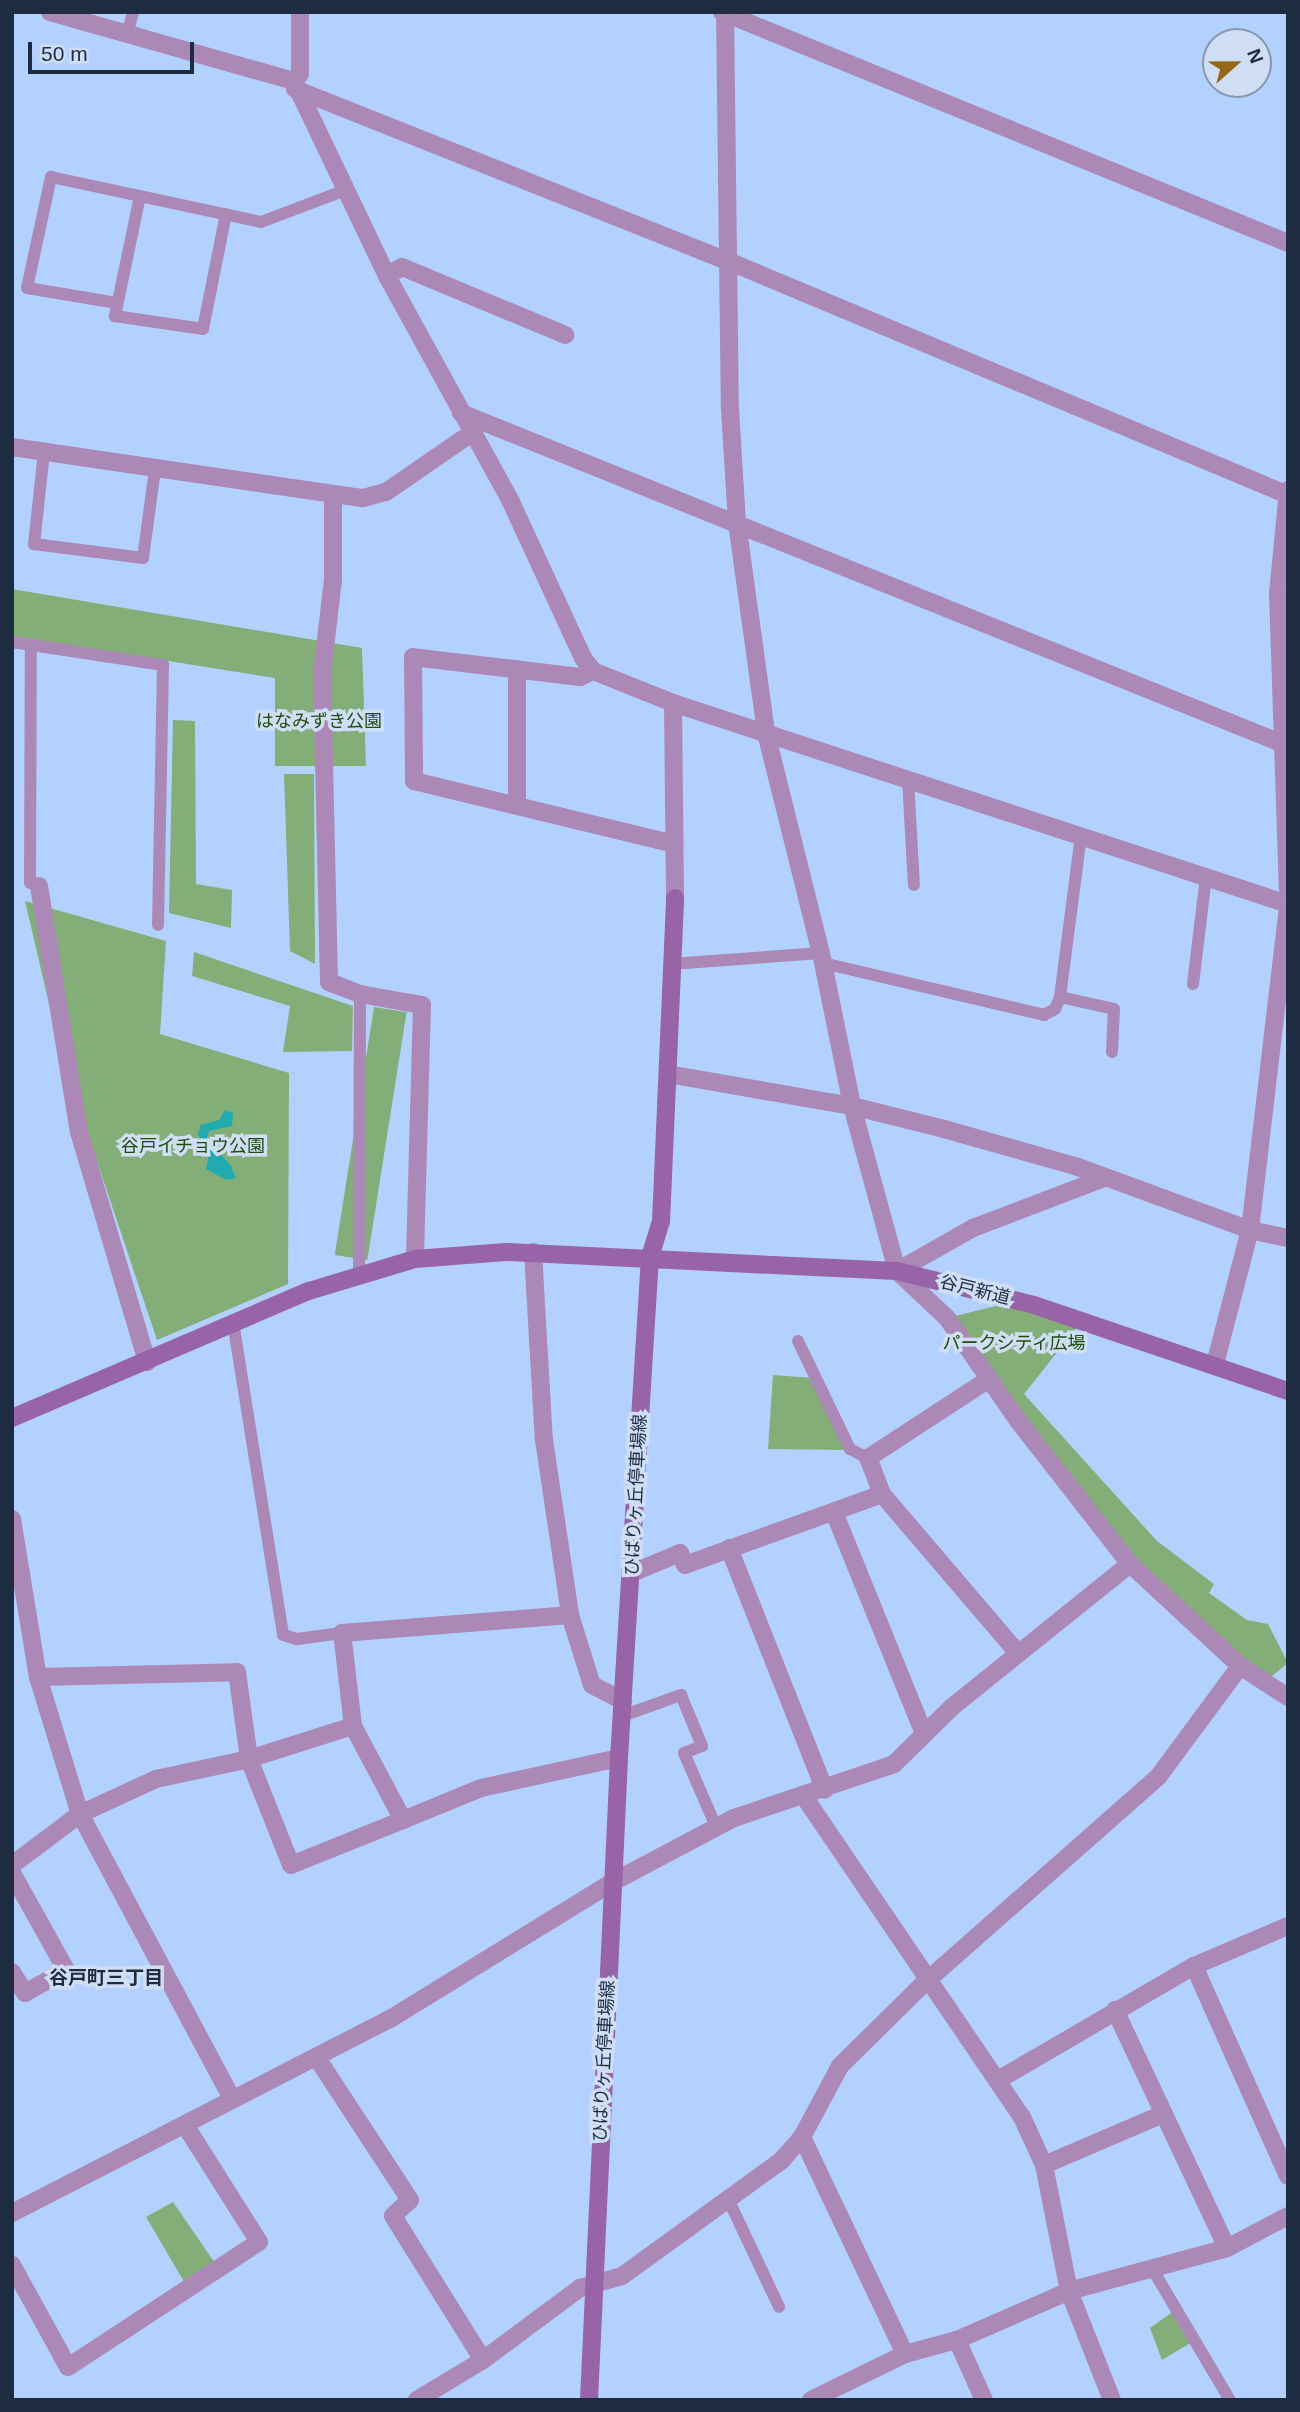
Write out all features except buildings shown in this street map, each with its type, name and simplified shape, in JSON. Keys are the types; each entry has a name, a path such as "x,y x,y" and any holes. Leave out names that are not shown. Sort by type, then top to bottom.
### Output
{"main road":[{"name":"ひばりヶ丘停車場線","path":"589,2400 618,1758 632,1573 650,1257 661,1222 675,898"},
{"path":"12,1417 146,1362 233,1322 359,1274 415,1259 533,1252 650,1257"},
{"name":"谷戸新道","path":"650,1257 897,1271 1034,1305 1215,1364 1288,1391"}],"street":[{"path":"50,12 295,85 1287,493 1278,593 1286,750 1288,889"},
{"path":"300,12 300,74 295,85 343,191 473,432 593,671 673,703 1288,905 1282,1012 1250,1230 1215,1364"},
{"path":"1288,243 724,13 727,261 737,523 766,733 822,958 852,1106 897,1271 947,1318 989,1379 1130,1564 1240,1666 1288,1697"},
{"path":"387,276 402,268 565,335"},
{"path":"461,413 737,523 1286,750"},
{"path":"12,447 333,496 363,498 386,492 473,432"},
{"path":"333,496 333,579 322,674 328,982 360,994 422,1004 415,1259"},
{"path":"593,671 580,677 413,657 414,781 674,844"},
{"path":"517,669 517,804"},
{"path":"673,703 675,898"},
{"path":"35,884 79,1132 146,1362"},
{"path":"668,1074 852,1106 1104,1178 1250,1230 1288,1238"},
{"path":"897,1271 973,1228 1104,1178"},
{"path":"533,1252 543,1427 570,1615 592,1685 623,1709"},
{"path":"989,1379 868,1458 882,1494 1018,1653"},
{"path":"632,1573 680,1553 685,1565 882,1494"},
{"path":"834,1512 924,1734"},
{"path":"12,1519 38,1677 80,1814 233,2100"},
{"path":"730,1548 825,1790"},
{"path":"12,2213 390,2020 611,1883 734,1818 805,1798 894,1764 924,1734 1018,1653 1130,1564"},
{"path":"403,1820 353,1726 342,1633 570,1615"},
{"path":"417,2400 483,2360 580,2288 622,2276 782,2161 802,2137 840,2067 930,1979 1158,1777 1240,1666"},
{"path":"38,1677 237,1672 249,1759 291,1866 481,1788 618,1758"},
{"path":"12,1865 80,1814 156,1779 249,1759 353,1726"},
{"path":"805,1798 1023,2117 1044,2165 1069,2291 1111,2400"},
{"path":"12,1873 66,1970 25,1993 12,1972"},
{"path":"998,2080 1194,1966 1288,1926"},
{"path":"1194,1966 1288,2176"},
{"path":"1115,2010 1227,2248"},
{"path":"317,2058 410,2200 393,2217 483,2360"},
{"path":"1044,2165 1163,2114"},
{"path":"12,2265 68,2367 259,2242 185,2125"},
{"path":"802,2137 905,2354"},
{"path":"811,2400 905,2354 957,2340 1069,2291 1227,2248 1288,2216"},
{"path":"957,2340 984,2400"}],"lane":[{"path":"127,35 133,12"},
{"path":"117,303 27,288 51,177 261,222 343,191"},
{"path":"140,196 115,316 203,329 226,214"},
{"path":"44,452 34,544 143,558 155,469"},
{"path":"12,642 163,665 158,925"},
{"path":"31,645 35,884"},
{"path":"908,779 914,885"},
{"path":"671,964 822,958 1044,1015 1055,1009 1060,998 1081,836"},
{"path":"1194,984 1206,877"},
{"path":"359,1274 360,994"},
{"path":"1060,998 1114,1009 1112,1052"},
{"path":"233,1322 283,1635 297,1639 342,1633"},
{"path":"798,1340 850,1449 868,1458"},
{"path":"623,1709 681,1695 702,1746 684,1753 717,1829"},
{"path":"729,2201 779,2307"},
{"path":"1153,2270 1230,2400"}],"green space":[{"name":"はなみずき公園","path":"12,589 362,648 366,766 275,766 275,678 12,636"},
{"path":"173,720 195,721 196,884 232,890 231,928 169,913"},
{"path":"284,774 314,774 315,964 290,951"},
{"name":"谷戸イチョウ公園","path":"25,901 166,941 160,1034 289,1073 288,1284 157,1340 60,1051"},
{"path":"194,952 353,1006 352,1051 283,1052 290,1006 192,976"},
{"path":"374,1007 407,1012 367,1260 335,1255"},
{"name":"パークシティ広場","path":"1016,1301 1082,1321 1024,1394 1157,1541 1214,1584 1209,1593 1247,1620 1268,1624 1288,1663 1265,1682 1130,1564 947,1318"},
{"path":"773,1375 813,1378 846,1450 768,1449"},
{"path":"173,2202 217,2266 186,2285 146,2217"},
{"path":"1174,2311 1192,2342 1162,2360 1150,2328"}],"shaded area":[{"path":"225,1110 233,1113 232,1126 209,1131 207,1138 231,1166 236,1178 226,1180 206,1169 209,1154 198,1134 201,1125 219,1120"}],"district":[{"name":"谷戸町三丁目","path":"106,1978"}]}
